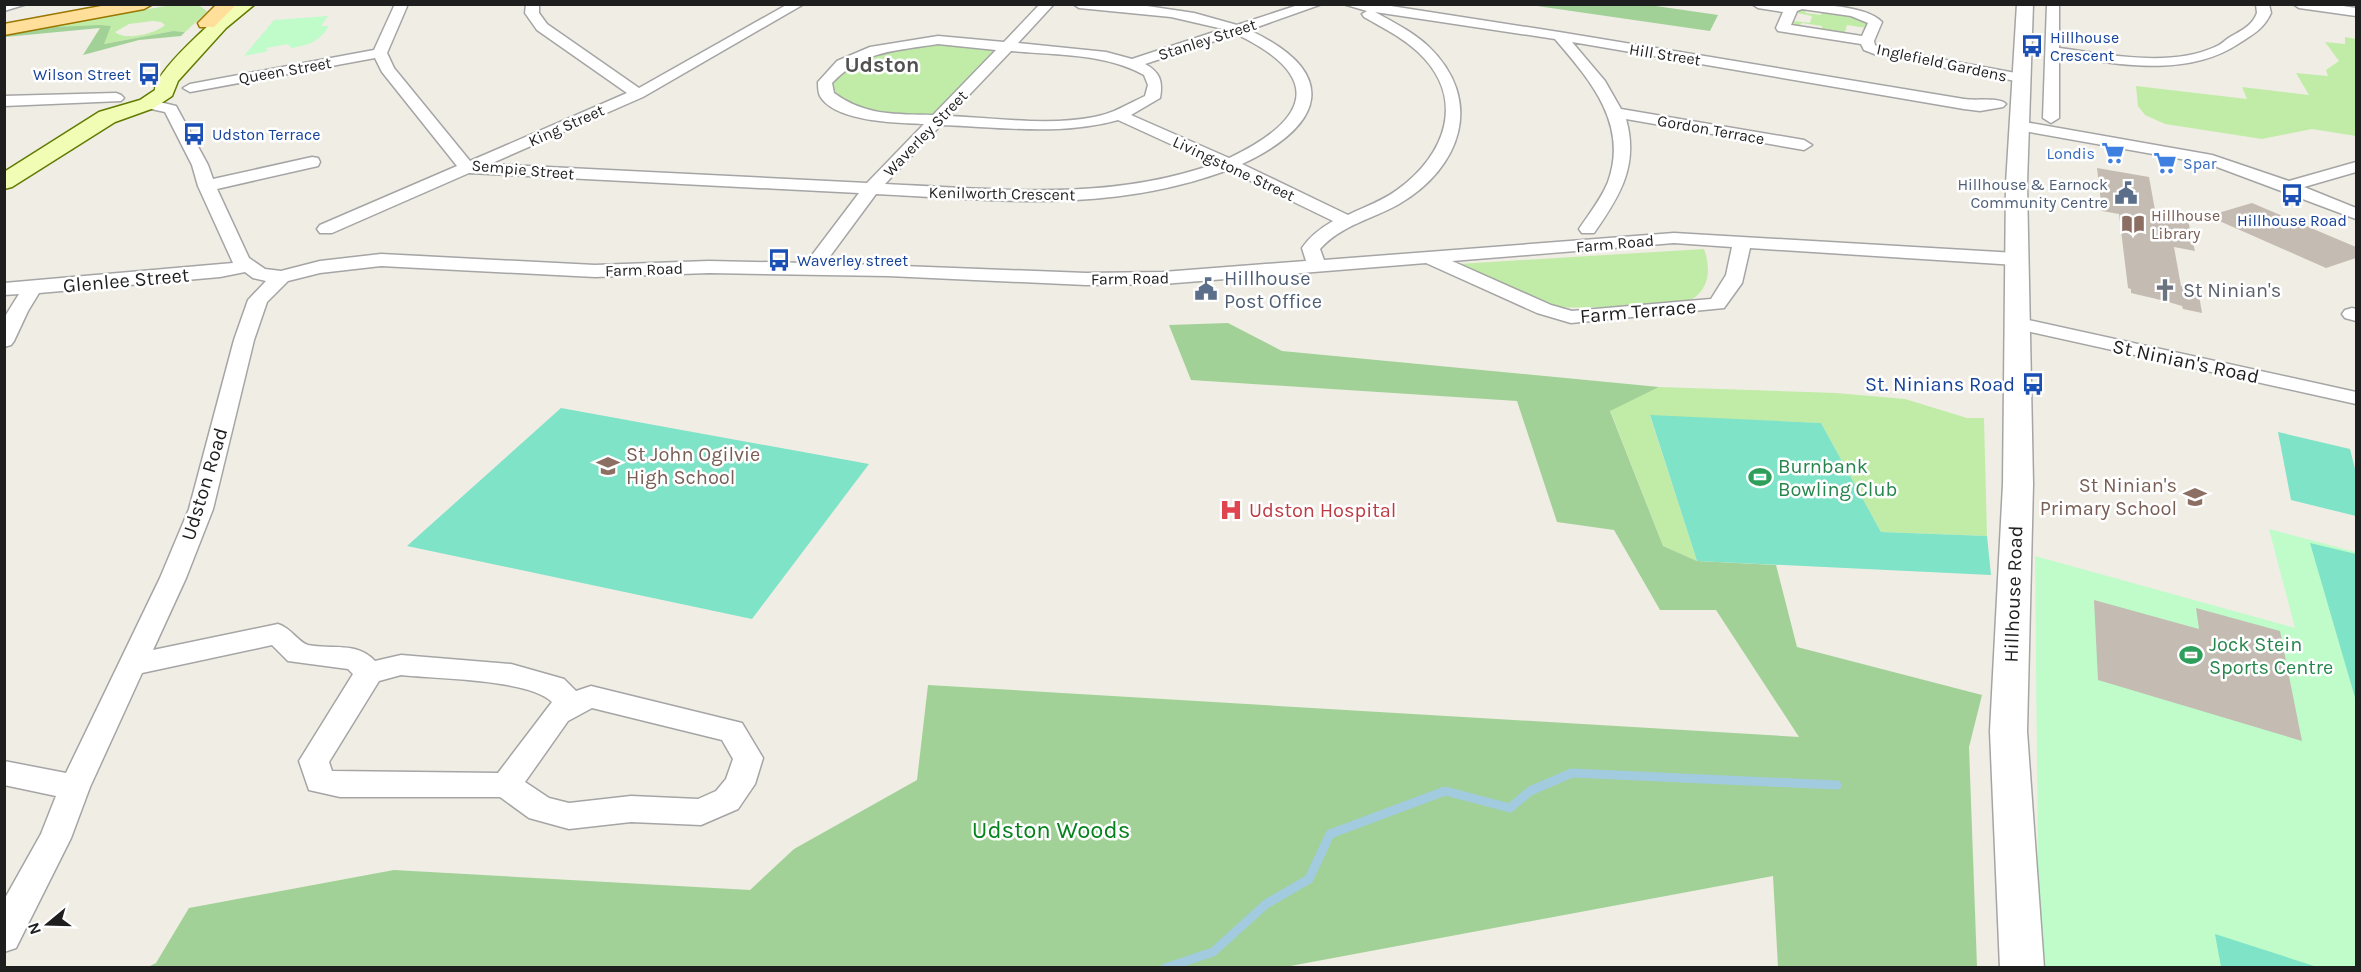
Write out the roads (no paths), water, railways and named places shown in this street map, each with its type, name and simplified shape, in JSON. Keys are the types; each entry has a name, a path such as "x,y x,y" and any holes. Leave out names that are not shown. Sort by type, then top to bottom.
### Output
{"main road":[{"path":"4,30 144,4"},
{"path":"207,23 217,7 215,4"},
{"path":"147,104 143,94 150,84 228,4"},
{"path":"4,182 107,117 147,104 165,92 165,85 169,78 219,24 246,4"}],"street":[{"path":"4,7 21,4"},
{"path":"380,53 402,4"},
{"path":"533,4 532,13 542,27 638,94"},
{"name":"King Street","path":"326,230 638,94 798,4"},
{"name":"Waverley Street","path":"811,269 871,189 938,122 1048,4"},
{"name":"Kenilworth Crescent","path":"871,189 1058,197 1160,185 1229,164 1256,152 1291,127 1306,98 1302,82 1292,64 1276,49 1237,30 1215,23 1150,10 1080,4"},
{"name":"Stanley Street","path":"1133,63 1316,4"},
{"name":"Inglefield Gardens","path":"1758,4 1791,9 1800,5 1867,16 1875,22 1867,41 1869,47 1887,54 2021,78"},
{"name":"Hillhouse Road","path":"2022,968 2009,728 2018,485 2016,259 2006,116 2021,78 2025,4"},
{"path":"2051,118 2053,4"},
{"path":"2051,51 2141,61 2206,55 2220,50 2253,31 2264,13 2262,4"},
{"path":"2299,4 2356,12"},
{"path":"1317,266 1311,248 1317,237 1404,194 1437,163 1453,128 1456,111 1447,79 1428,54 1407,37 1352,6"},
{"name":"Hill Street","path":"1352,6 1559,36 1980,106 2006,116 2212,160 2356,214"},
{"name":"Inglefield Gardens","path":"1791,9 1783,28 1867,41"},
{"path":"1559,36 1599,81 1617,112 1623,149 1617,181 1588,229"},
{"path":"938,40 1008,45 1106,56 1133,63 1151,73 1155,85 1152,98 1119,115 1094,122 1062,125 938,122 882,118 844,108 827,95 825,82 842,64 870,51 938,40"},
{"name":"Queen Street","path":"190,88 380,53"},
{"name":"Sempie Street","path":"380,53 387,69 467,168 650,177 648,185 655,188 712,190 721,188 730,181 871,189"},
{"path":"4,101 116,98"},
{"path":"147,104 171,109 200,165 207,186 241,261 260,274 281,277"},
{"name":"Gordon Terrace","path":"1617,112 1804,145"},
{"name":"Livingstone Street","path":"1119,115 1229,164 1349,222"},
{"path":"207,186 312,162"},
{"path":"2287,187 2356,167"},
{"name":"Farm Road","path":"281,277 320,267 381,260 595,271 709,267 1097,279 1163,278 1674,238 2016,259"},
{"name":"Farm Terrace","path":"1429,258 1544,309 1571,316 1717,304 1729,292 1739,264 1742,242"},
{"name":"Glenlee Street","path":"4,289 220,271 248,266"},
{"name":"Udston Road","path":"4,937 56,838 75,787 134,665 201,509 244,340 258,300 281,277"},
{"path":"4,341 33,288"},
{"name":"St Ninian's Road","path":"2015,323 2356,398"},
{"path":"134,665 278,634 298,654 356,659 369,673"},
{"path":"506,785 558,713 571,704 591,697 732,731 748,758 740,784 727,800 701,812 631,809 569,816 540,809 506,785 340,785 320,781 314,761 369,673 401,665 511,675 554,687 571,704"},
{"path":"4,773 75,787"}],"waterway":[{"path":"1165,968 1213,952 1266,904 1309,879 1330,834 1445,791 1510,808 1530,791 1572,773 1837,785"}],"place":[{"name":"Hillhouse Crescent","path":"2032,46"},
{"name":"Wilson Street","path":"149,74"},
{"name":"Udston Terrace","path":"194,134"},
{"name":"Londis","path":"2113,153"},
{"name":"Spar","path":"2165,163"},
{"name":"Hillhouse & Earnock Community Centre","path":"2126,193"},
{"name":"Hillhouse Road","path":"2292,195"},
{"name":"Hillhouse Library","path":"2133,224"},
{"name":"Waverley street","path":"779,260"},
{"name":"Hillhouse Post Office","path":"1206,289"},
{"name":"St Ninian's","path":"2165,290"},
{"name":"St. Ninians Road","path":"2033,384"},
{"name":"St John Ogilvie High School","path":"608,466"},
{"name":"Burnbank Bowling Club","path":"1760,477"},
{"name":"St Ninian's Primary School","path":"2195,497"},
{"name":"Udston Hospital","path":"1231,510"},
{"name":"Jock Stein Sports Centre","path":"2191,655"}],"district":[{"name":"Udston","path":"882,64"}],"park label":[{"name":"Udston Woods","path":"1051,830"}]}
